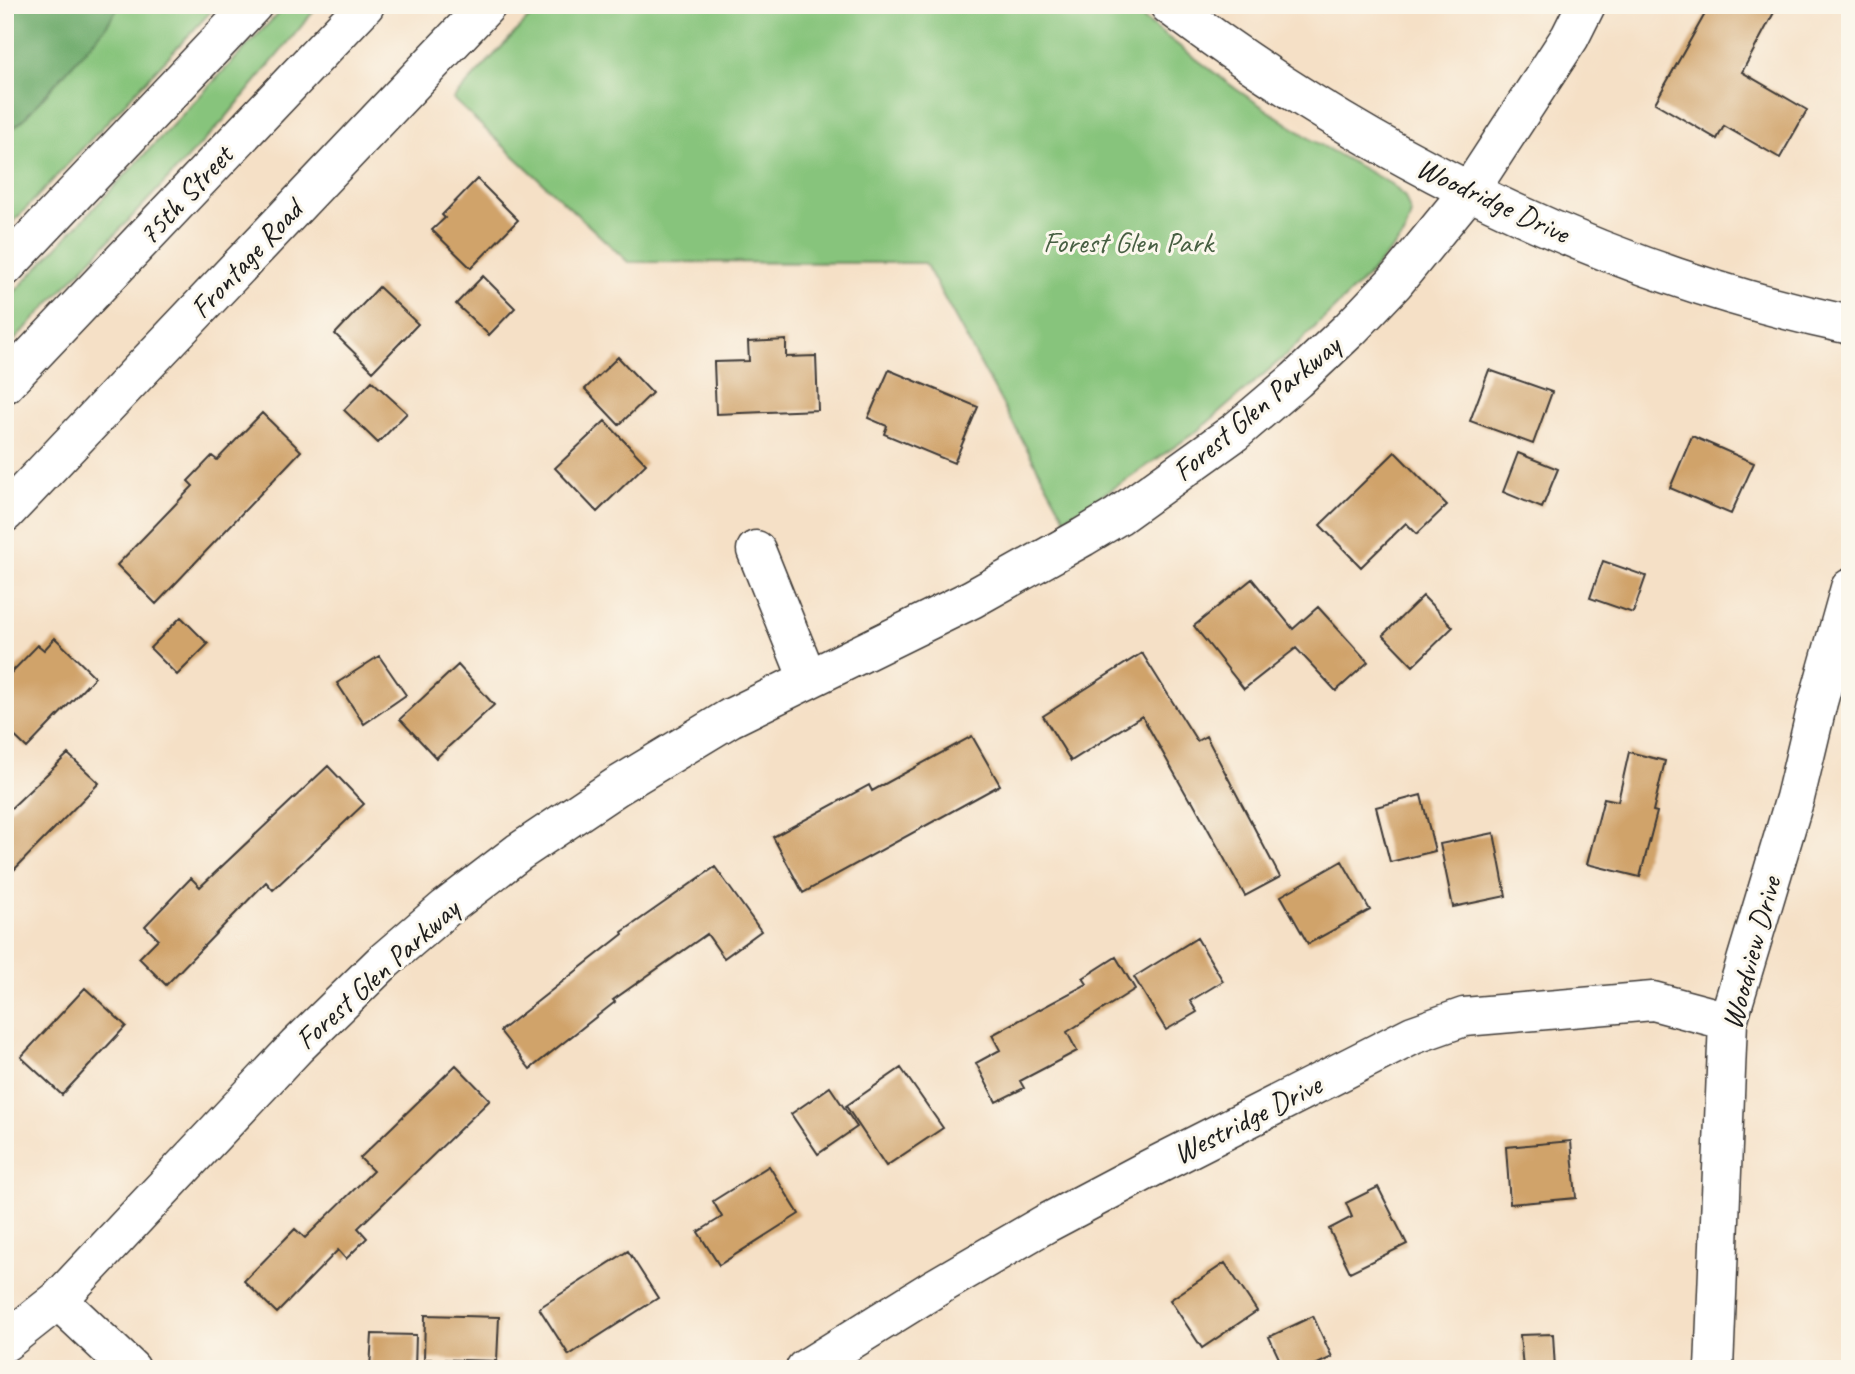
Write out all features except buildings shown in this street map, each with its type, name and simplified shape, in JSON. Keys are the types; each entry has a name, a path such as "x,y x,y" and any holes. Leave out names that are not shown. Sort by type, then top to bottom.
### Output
{"street":[{"path":"5,267 253,5"},
{"name":"75th Street","path":"5,384 365,5"},
{"name":"Frontage Road","path":"5,513 487,5"},
{"name":"Woodridge Drive","path":"1169,5 1342,123 1414,163 1546,227 1617,256 1707,287 1850,326"},
{"name":"Forest Glen Parkway","path":"5,1342 58,1300 297,1046 383,962 446,908 519,852 616,787 730,718 972,599 1118,516 1225,439 1296,380 1395,282 1470,190 1570,37 1586,5"},
{"path":"756,550 808,679"},
{"name":"Woodview Drive","path":"1714,1369 1728,1021 1795,798 1850,588"},
{"name":"Westridge Drive","path":"805,1369 935,1288 1045,1224 1413,1035 1464,1017 1653,1001 1728,1021"},
{"path":"58,1300 131,1369"}],"green space":[{"path":"5,5 217,5 5,231"},
{"path":"5,5 120,5 105,28 23,120 5,135"},
{"path":"286,5 319,5 223,121 5,350 5,302"},
{"name":"Forest Glen Park","path":"541,5 1125,5 1236,89 1312,140 1391,184 1405,197 1411,214 1404,236 1367,277 1285,356 1200,429 1128,479 1065,518 925,263 628,262 453,99"}]}
